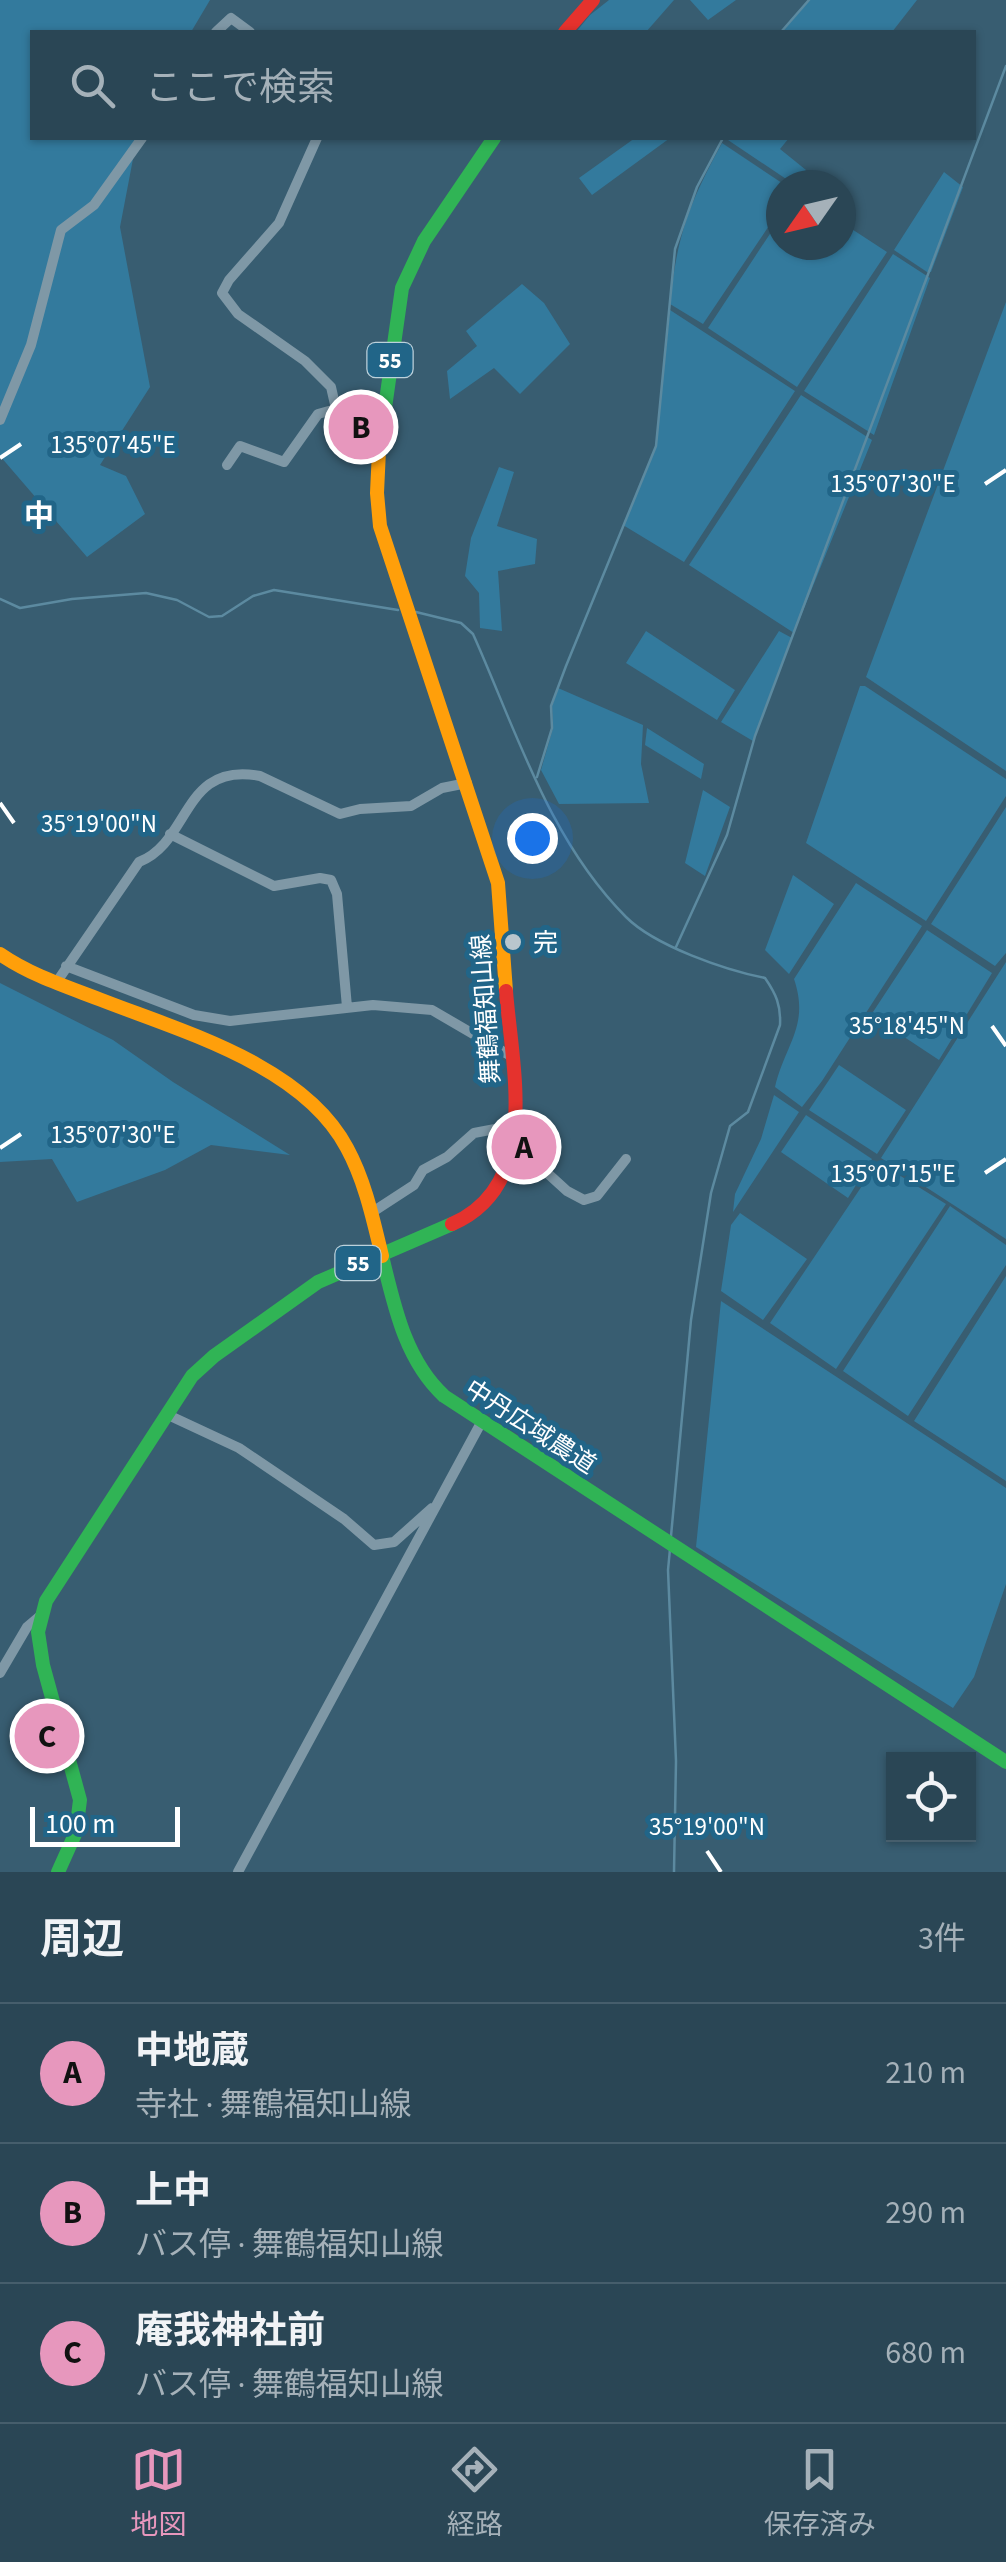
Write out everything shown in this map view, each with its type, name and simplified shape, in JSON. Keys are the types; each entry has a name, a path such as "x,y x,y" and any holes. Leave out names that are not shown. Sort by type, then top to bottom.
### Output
{"main road":[{"path":"567,30 594,0"},
{"name":"舞鶴福知山線","path":"40,1616 81,1545 192,1376 318,1282 466,1218 485,1206 498,1190 510,1162 516,1125 498,883 380,526 377,492 380,430 396,315 410,266 493,140"},
{"name":"中丹広域農道","path":"0,954 56,983 233,1054 286,1085 326,1118 346,1149 371,1213 405,1334 433,1386 1006,1762"},
{"path":"40,1616 43,1665 80,1800 76,1832 58,1872"}],"street":[{"path":"218,30 230,18 247,30"},
{"path":"0,420 31,345 60,230 94,205 141,140"},
{"path":"316,140 278,223 228,280 222,293 238,314 306,360 331,386 336,408"},
{"path":"227,465 240,446 284,462 318,414 336,408 380,430"},
{"path":"56,983 139,862 157,854 195,794 220,778 246,773 260,776 340,814 360,808 411,806 442,788 467,783"},
{"path":"170,834 274,886 320,878 331,880 337,894 346,1007"},
{"path":"66,966 194,1015 230,1021 346,1007 432,1010 509,1055"},
{"path":"371,1213 414,1185 423,1170 447,1157 474,1133 516,1125 530,1140 534,1160 567,1192 584,1200 597,1196 626,1159"},
{"path":"510,1162 534,1160"},
{"path":"166,1414 239,1448 344,1518 374,1545 394,1542 440,1501"},
{"path":"238,1872 486,1424"},
{"path":"0,1673 27,1627 40,1616"}],"shaded area":[{"path":"0,0 210,0 192,30 30,30 30,140 137,140 120,227 150,387 100,465 126,476 145,514 87,557 0,456"},
{"path":"609,0 674,0 648,30 578,30"},
{"path":"690,0 736,0 708,20"},
{"path":"810,0 917,0 894,30 784,30"},
{"path":"632,140 667,140 592,195 579,178"},
{"path":"728,140 787,140 780,149 806,170 773,170"},
{"path":"722,143 766,172 766,230 703,324 670,304 676,258 701,184"},
{"path":"944,172 963,187 931,272 927,272 894,250"},
{"path":"856,232 887,252 797,387 708,328 766,240 766,260 856,260"},
{"path":"893,254 930,278 874,435 804,391"},
{"path":"522,284 544,303 570,344 520,394 494,368 450,399 447,371 477,346 466,331"},
{"path":"1006,302 1006,771 866,677"},
{"path":"670,310 795,391 684,562 623,525 656,446"},
{"path":"801,395 872,440 794,633 689,565"},
{"path":"499,467 514,472 497,526 537,539 535,564 498,571 502,631 480,628 479,593 465,576 471,538"},
{"path":"646,631 735,690 717,720 626,663"},
{"path":"779,631 792,638 753,741 721,722"},
{"path":"860,686 1006,779 1006,796 926,921 806,843"},
{"path":"558,688 643,725 641,764 649,803 559,804 541,770 553,728 552,706"},
{"path":"647,728 704,764 701,779 645,745"},
{"path":"703,790 730,807 705,876 685,863"},
{"path":"1006,807 1006,953 995,966 931,924"},
{"path":"793,875 834,904 789,974 765,950"},
{"path":"856,883 922,926 802,1107 775,1087 798,1022 794,979"},
{"path":"927,930 992,973 939,1060 871,1015"},
{"path":"1006,962 1006,1239 881,1158"},
{"path":"0,983 113,1040 290,1155 211,1145 165,1170 77,1202 52,1159 0,1162"},
{"path":"839,1065 906,1110 877,1154 809,1110"},
{"path":"774,1095 799,1112 733,1212 735,1194 761,1139"},
{"path":"806,1115 872,1159 848,1198 781,1152"},
{"path":"878,1162 946,1204 836,1369 770,1323"},
{"path":"950,1206 1006,1245 1006,1265 908,1416 843,1371"},
{"path":"740,1213 807,1259 763,1320 721,1291 731,1225"},
{"path":"1006,1276 1006,1481 914,1421"},
{"path":"721,1301 1006,1488 1006,1584 974,1677 953,1708 696,1547"}],"waterway":[{"path":"783,30 809,0"},
{"path":"676,947 727,835 755,736 1006,66"},
{"path":"537,777 552,728 551,706 656,446 675,249 697,187 722,140"},
{"path":"0,599 20,608 146,593 177,600 209,617 222,616 253,596 274,590 398,610"},
{"path":"416,612 461,623 473,634 555,819 599,887 626,917 654,938 691,955 765,978 779,1006 780,1025 748,1112 730,1126 711,1193 691,1320 671,1536"},
{"path":"670,1549 676,1761 674,1872"}],"traffic: fast":[{"path":"379,450 402,288 424,241 493,140"},
{"path":"58,1872 76,1832 80,1800 43,1665 38,1632 46,1601 192,1376 318,1282 452,1224"},
{"path":"382,1256 410,1349 444,1396 1006,1762"}],"traffic: slow":[{"path":"379,450 380,526 498,883 506,991"},
{"path":"0,954 50,980 239,1055 302,1095 327,1119 347,1148 368,1200 382,1256"}],"traffic: jam":[{"path":"567,30 593,0"},
{"path":"452,1224 480,1206 499,1182 510,1154 515,1089 506,991"}],"place":[{"name":"上中","path":"361,427"},
{"name":"完","path":"513,942"},
{"name":"中地蔵","path":"524,1147"},
{"name":"庵我神社前","path":"47,1736"}],"district":[{"name":"中","path":"39,516"}]}
